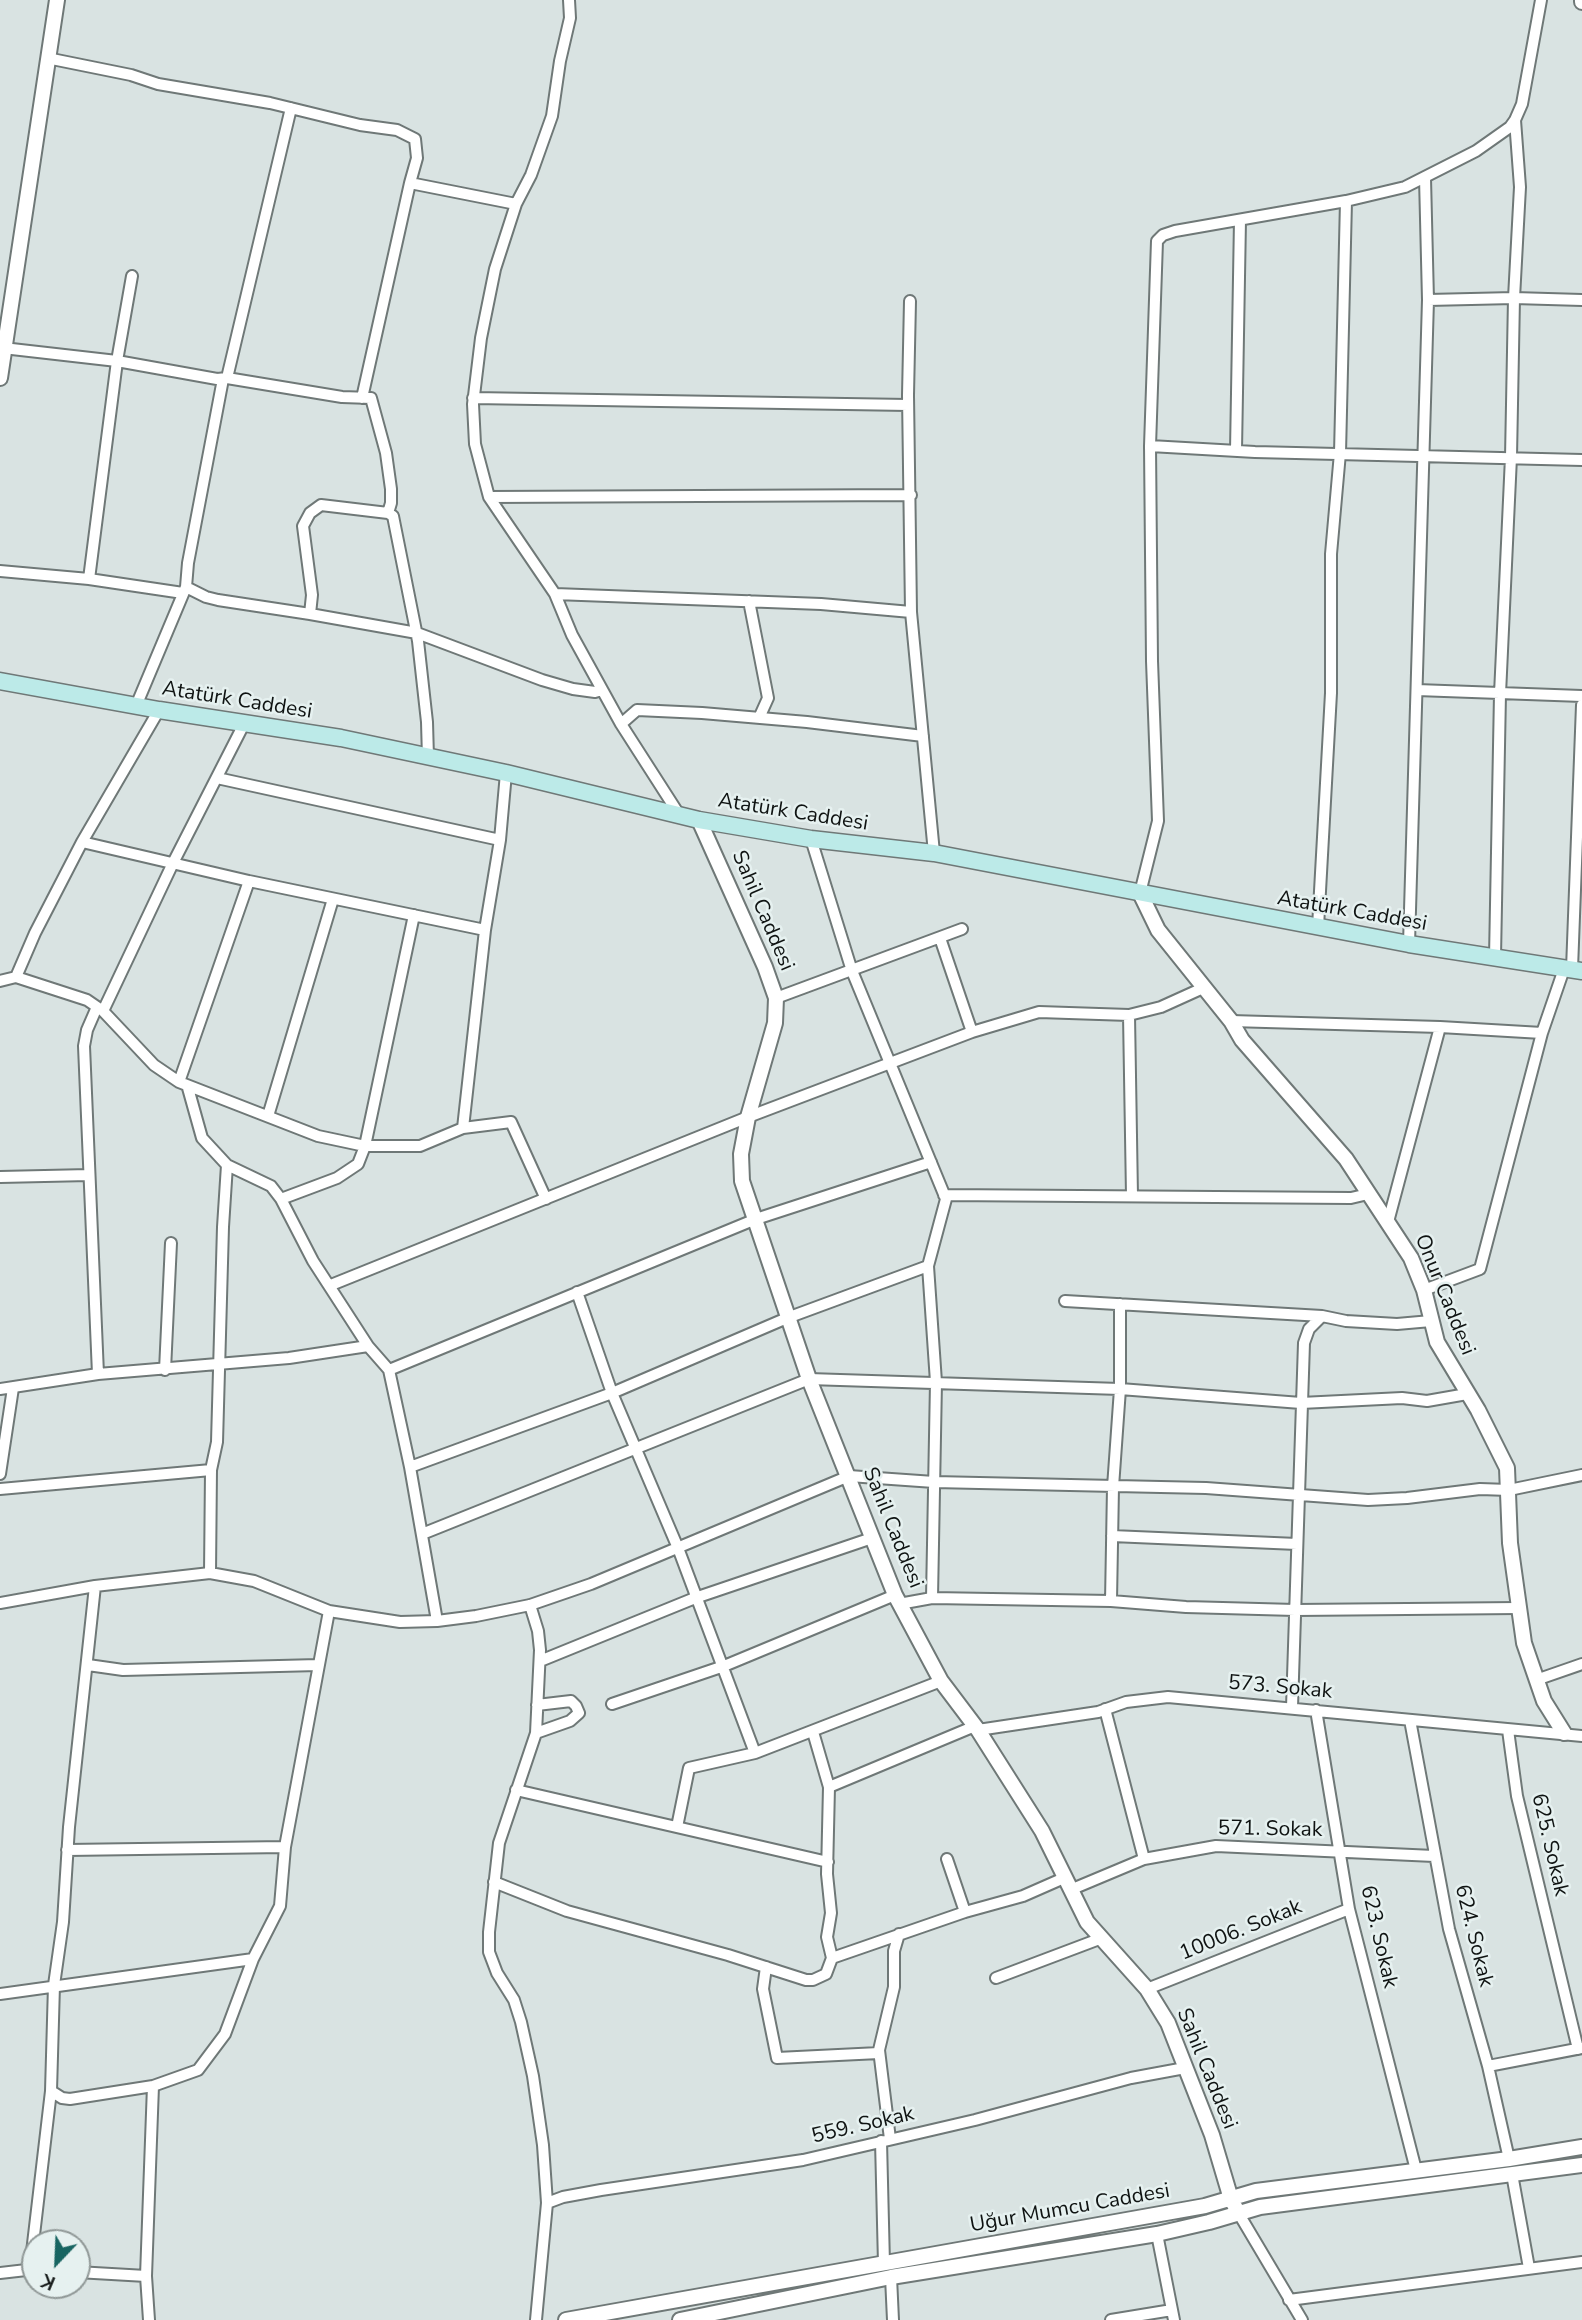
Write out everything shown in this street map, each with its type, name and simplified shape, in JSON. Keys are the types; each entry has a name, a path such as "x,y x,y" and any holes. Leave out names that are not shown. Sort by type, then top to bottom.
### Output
{"main road":[{"name":"Atatürk Caddesi","path":"0,681 159,710 341,738 506,773 699,820 811,839 934,853 1409,944 1573,970"}],"street":[{"path":"0,378 57,0"},
{"path":"569,0 570,18 552,116 531,175 516,204 495,269 481,338 474,398 475,444 489,497 555,594 572,635 621,724 680,816"},
{"path":"1140,893 1158,821 1152,661 1150,446 1157,241 1163,235 1175,231 1346,201 1405,187 1476,150 1510,127 1522,104 1541,0"},
{"path":"47,58 131,75 158,84 397,130 415,139 417,158 362,398"},
{"path":"136,706 189,575 188,563 225,378 291,108"},
{"path":"1495,957 1500,694 1520,187 1515,120"},
{"path":"1409,944 1428,300 1425,178"},
{"path":"410,183 516,204"},
{"path":"1318,927 1331,693 1331,554 1340,453 1346,201"},
{"path":"1236,450 1240,219"},
{"path":"89,579 117,361 132,276"},
{"path":"910,300 908,405 911,612 934,853"},
{"path":"1428,300 1582,300"},
{"path":"3,348 117,361 342,397 371,398 386,453 391,489 388,513"},
{"path":"474,398 908,405"},
{"path":"1150,446 1582,460"},
{"path":"489,497 911,495"},
{"path":"310,614 312,595 303,526 310,513 321,505 388,513 396,519 417,633 427,722 428,758"},
{"path":"0,571 185,590 218,600 417,633 542,680 573,689 595,692 602,690"},
{"path":"555,594 821,604 911,612"},
{"path":"749,601 768,698 759,718"},
{"path":"1417,690 1582,696"},
{"path":"1424,1290 1480,1269 1542,1033 1573,970 1582,705"},
{"path":"16,977 35,933 82,842 159,710"},
{"path":"621,724 637,710 759,718 923,736"},
{"path":"98,1374 84,1046 87,1030 245,722"},
{"path":"463,1128 485,930 500,840 506,773"},
{"path":"217,778 500,840"},
{"name":"Sahil Caddesi","path":"699,820 765,967 776,998 775,1023 748,1117 741,1154 742,1181 809,1379 897,1600 941,1681 977,1728 1042,1831 1087,1922 1147,1989 1168,2023 1212,2135 1230,2199 1239,2214"},
{"path":"811,839 852,971 946,1199 928,1266 936,1382 932,1598"},
{"path":"82,842 249,881 485,930"},
{"path":"249,881 183,1085 202,1138 227,1166 271,1186 281,1199 313,1261 368,1346 389,1370 410,1467 437,1621"},
{"name":"Onur Caddesi","path":"1140,893 1158,930 1231,1021 1242,1040 1346,1159 1411,1258 1424,1290 1437,1342 1507,1468 1510,1543 1524,1643 1544,1702 1564,1733"},
{"path":"268,1116 333,899"},
{"path":"281,1199 337,1178 358,1164 365,1146 414,915"},
{"path":"776,998 962,929"},
{"path":"940,938 972,1032"},
{"path":"0,981 16,977 87,1000 100,1009 146,1057 183,1085 318,1136 365,1146 419,1146 463,1128 512,1122 546,1199"},
{"path":"331,1285 748,1117 972,1032 1039,1012 1129,1015 1161,1007 1203,988"},
{"path":"1129,1015 1132,1196"},
{"path":"1231,1021 1542,1033"},
{"path":"1388,1222 1440,1027"},
{"path":"389,1370 756,1219 931,1162"},
{"path":"210,1573 211,1470 216,1442 227,1166"},
{"path":"0,1177 89,1175"},
{"path":"944,1195 1351,1198 1368,1194"},
{"path":"165,1370 171,1243"},
{"path":"410,1467 612,1393 787,1318 928,1266"},
{"path":"577,1292 612,1393 678,1548 755,1754"},
{"path":"1065,1301 1322,1316 1346,1321 1397,1324 1431,1321"},
{"path":"1111,1601 1113,1487 1120,1389 1120,1304"},
{"path":"1292,1707 1304,1343 1309,1329 1322,1316"},
{"path":"0,1390 98,1374 289,1358 368,1346"},
{"path":"422,1534 809,1379 1120,1389 1301,1403 1402,1398 1427,1401 1467,1394"},
{"path":"0,1474 13,1388"},
{"path":"0,1489 211,1470"},
{"path":"0,1603 95,1586 210,1573 254,1581 328,1611 400,1622 475,1616 530,1605 591,1584 849,1476 934,1482 1206,1488 1368,1500 1480,1489 1509,1490 1582,1475"},
{"path":"1112,1536 1297,1544"},
{"path":"540,1661 695,1598 872,1538"},
{"path":"37,2229 51,2091 54,1985 63,1922 67,1850 95,1586"},
{"path":"612,1704 723,1666 897,1600 932,1598 1111,1601 1186,1607 1295,1610 1519,1608"},
{"path":"530,1605 538,1631 540,1661 536,1733 499,1843 489,1952 497,1973 514,2000 521,2022 533,2076 543,2145 547,2203 536,2320"},
{"path":"51,2091 62,2098 70,2099 153,2086 198,2070 225,2034 253,1959 280,1906 285,1847 328,1611"},
{"path":"1536,1679 1582,1664"},
{"path":"88,1665 122,1670 318,1665"},
{"path":"677,1827 689,1768 755,1754 941,1681"},
{"name":"573. Sokak","path":"829,1787 977,1728 1168,1697 1582,1736"},
{"path":"536,1733 570,1721 579,1713 571,1701 537,1704"},
{"path":"1105,1709 1144,1859"},
{"name":"623. Sokak","path":"1316,1710 1349,1909 1416,2170"},
{"name":"624. Sokak","path":"1410,1720 1449,1929 1488,2066 1509,2158"},
{"name":"625. Sokak","path":"1508,1730 1517,1796 1580,2049"},
{"path":"494,1882 566,1910 766,1966 806,1980 826,1974 832,1958 827,1937 831,1913 828,1862 829,1787 813,1732"},
{"path":"516,1790 828,1862"},
{"name":"571. Sokak","path":"832,1958 965,1912 1067,1884 1144,1859 1216,1846 1434,1856"},
{"path":"67,1850 285,1847"},
{"path":"947,1859 965,1912"},
{"name":"10006. Sokak","path":"1147,1989 1349,1909"},
{"path":"893,2320 888,2270 885,2140 879,2053 894,1987 894,1951 899,1934"},
{"path":"996,1978 1102,1938"},
{"path":"0,1994 253,1959"},
{"path":"766,1966 763,1989 778,2058 879,2053"},
{"path":"1488,2066 1580,2049"},
{"name":"559. Sokak","path":"547,2203 601,2190 803,2161 975,2120 1131,2078 1185,2068"},
{"path":"149,2320 146,2276 153,2086"},
{"name":"Uğur Mumcu Caddesi","path":"690,2319 888,2270 1205,2206 1256,2191 1582,2147"},
{"name":"Uğur Mumcu Caddesi","path":"566,2320 888,2270 1157,2234 1260,2207 1582,2165"},
{"path":"1512,2174 1530,2267"},
{"path":"1239,2214 1302,2320"},
{"path":"1111,2320 1173,2315 1157,2234"},
{"path":"1289,2300 1582,2262"},
{"path":"0,2273 21,2270"},
{"path":"91,2273 146,2276"}]}
